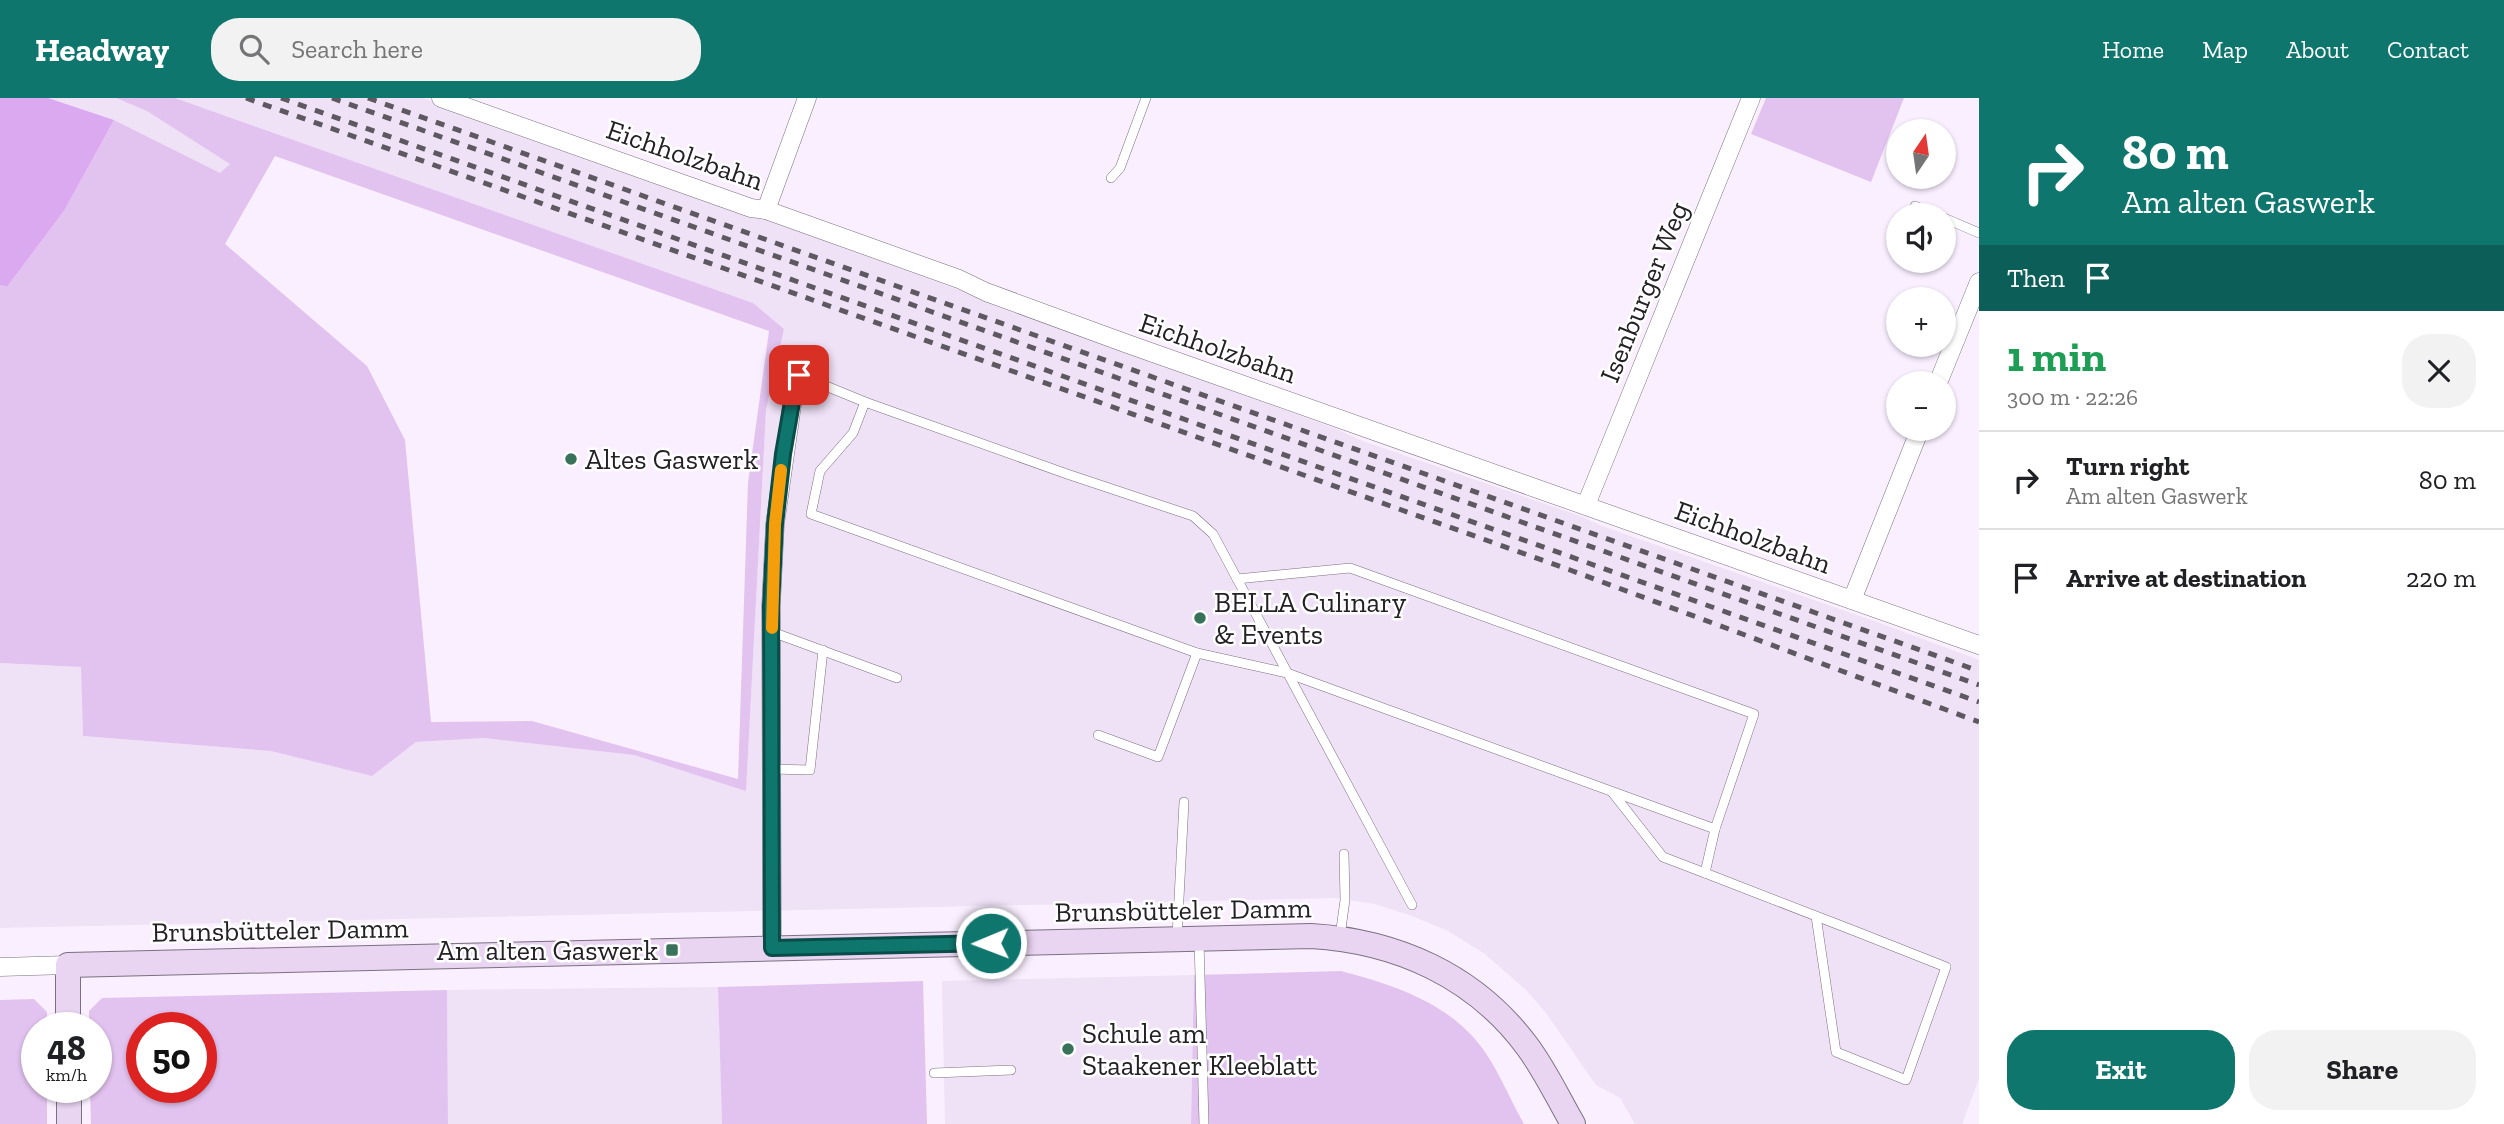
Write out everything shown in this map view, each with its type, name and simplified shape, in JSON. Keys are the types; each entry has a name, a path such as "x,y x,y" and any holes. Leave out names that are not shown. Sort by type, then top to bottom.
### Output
{"main road":[{"name":"Brunsbütteler Damm","path":"68,965 1311,936 1340,938 1394,950 1419,960 1451,976 1479,995 1506,1020 1528,1047 1573,1124"},
{"path":"68,965 68,1012"},
{"path":"69,1103 69,1124"}],"street":[{"name":"Eichholzbahn","path":"441,98 741,204 766,210 959,279 986,292 1125,343 1979,645"},
{"path":"766,210 807,98"},
{"name":"Isenburger Weg","path":"1586,505 1751,98"},
{"path":"1943,371 1979,282"},
{"path":"772,948 771,769 775,524 794,391 807,358"},
{"path":"1852,600 1915,441"},
{"name":"Brunsbütteler Damm","path":"0,967 68,965"}],"lane":[{"path":"1111,178 1120,168 1146,98"},
{"path":"1956,223 1979,233"},
{"path":"799,375 1067,474 1193,516 1213,534 1412,905"},
{"path":"864,401 853,433 820,471 811,514 1197,653 1287,673 1715,829"},
{"path":"1237,579 1350,568 1754,714 1715,829 1705,873"},
{"path":"772,632 897,678"},
{"path":"771,769 810,770 822,650"},
{"path":"1098,735 1158,757 1197,653"},
{"path":"1611,791 1663,857 1816,916 1946,967 1906,1080 1836,1052 1816,916"},
{"path":"1184,802 1188,939 1205,1124"},
{"path":"1340,938 1345,900 1344,854"},
{"path":"934,1073 1011,1070"}],"shaded area":[{"path":"0,98 48,98 114,120 64,211 7,287 0,285"},
{"path":"48,98 116,98 147,111 230,163 221,174 114,120"},
{"path":"116,98 175,98 753,303 784,329 766,410 746,791 634,755 484,738 416,742 372,776 271,751 83,736 81,667 0,663 0,285 7,287 64,211 114,120 220,173 230,164 147,111","holes":["275,156 769,331 748,483 738,779 532,721 431,722 405,440 367,366 225,244"]},
{"path":"175,98 423,98 761,217 1360,440 1583,517 1979,660 1979,1079 1962,1124 1635,1124 1620,1098 1596,1085 1546,1013 1527,991 1485,954 1448,931 1412,916 1375,904 1335,898 0,928 0,663 81,667 83,736 271,751 372,776 416,742 484,738 634,755 746,790 766,410 784,329 753,303"},
{"path":"1766,98 1904,98 1896,119 1886,119 1886,144 1871,182 1751,134"},
{"path":"1341,971 1402,990 1456,1021 1472,1035 1485,1052 1524,1124 1191,1124 1194,975"},
{"name":"Schule am Staakener Kleeblatt","path":"1194,975 1191,1124 945,1124 942,981"},
{"path":"923,981 927,1124 722,1124 718,987"},
{"path":"718,987 722,1124 448,1124 447,990"},
{"path":"447,990 448,1124 91,1124 90,1103 112,1103 112,1012 89,1011 102,998"},
{"path":"34,999 47,1012 21,1012 21,1103 47,1103 47,1124 0,1124 0,1000"}],"railway":[{"path":"246,98 1570,570 1979,722"},
{"path":"281,98 1979,702"},
{"path":"332,98 1979,685"},
{"path":"368,98 1979,671"}],"slow traffic":[{"path":"772,628 775,524 781,470"}],"place":[{"name":"Altes Gaswerk","path":"571,459"},
{"name":"BELLA Culinary & Events","path":"1200,618"},
{"name":"Am alten Gaswerk","path":"672,950"},
{"name":"Schule am Staakener Kleeblatt","path":"1068,1049"}],"route":[{"path":"799,375 783,454 775,524 771,606 772,948 991,943"}]}
